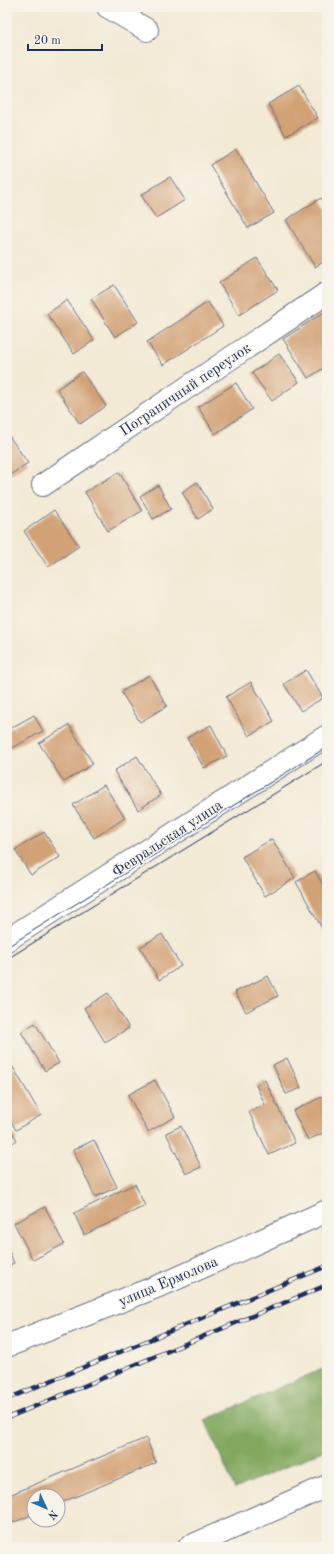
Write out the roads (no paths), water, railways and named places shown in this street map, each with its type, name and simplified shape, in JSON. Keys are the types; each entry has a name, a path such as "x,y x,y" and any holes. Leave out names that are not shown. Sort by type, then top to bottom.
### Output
{"street":[{"path":"108,7 147,30"},
{"name":"Пограничный переулок","path":"43,485 327,293"},
{"name":"Февральская улица","path":"10,932 327,736"},
{"name":"улица Ермолова","path":"7,1346 171,1281 327,1211"},
{"path":"189,1547 327,1486"}],"tram line":[{"path":"7,947 327,747"},
{"path":"7,959 327,761"}],"railway":[{"path":"7,1399 327,1266"},
{"path":"7,1418 327,1285"}]}
